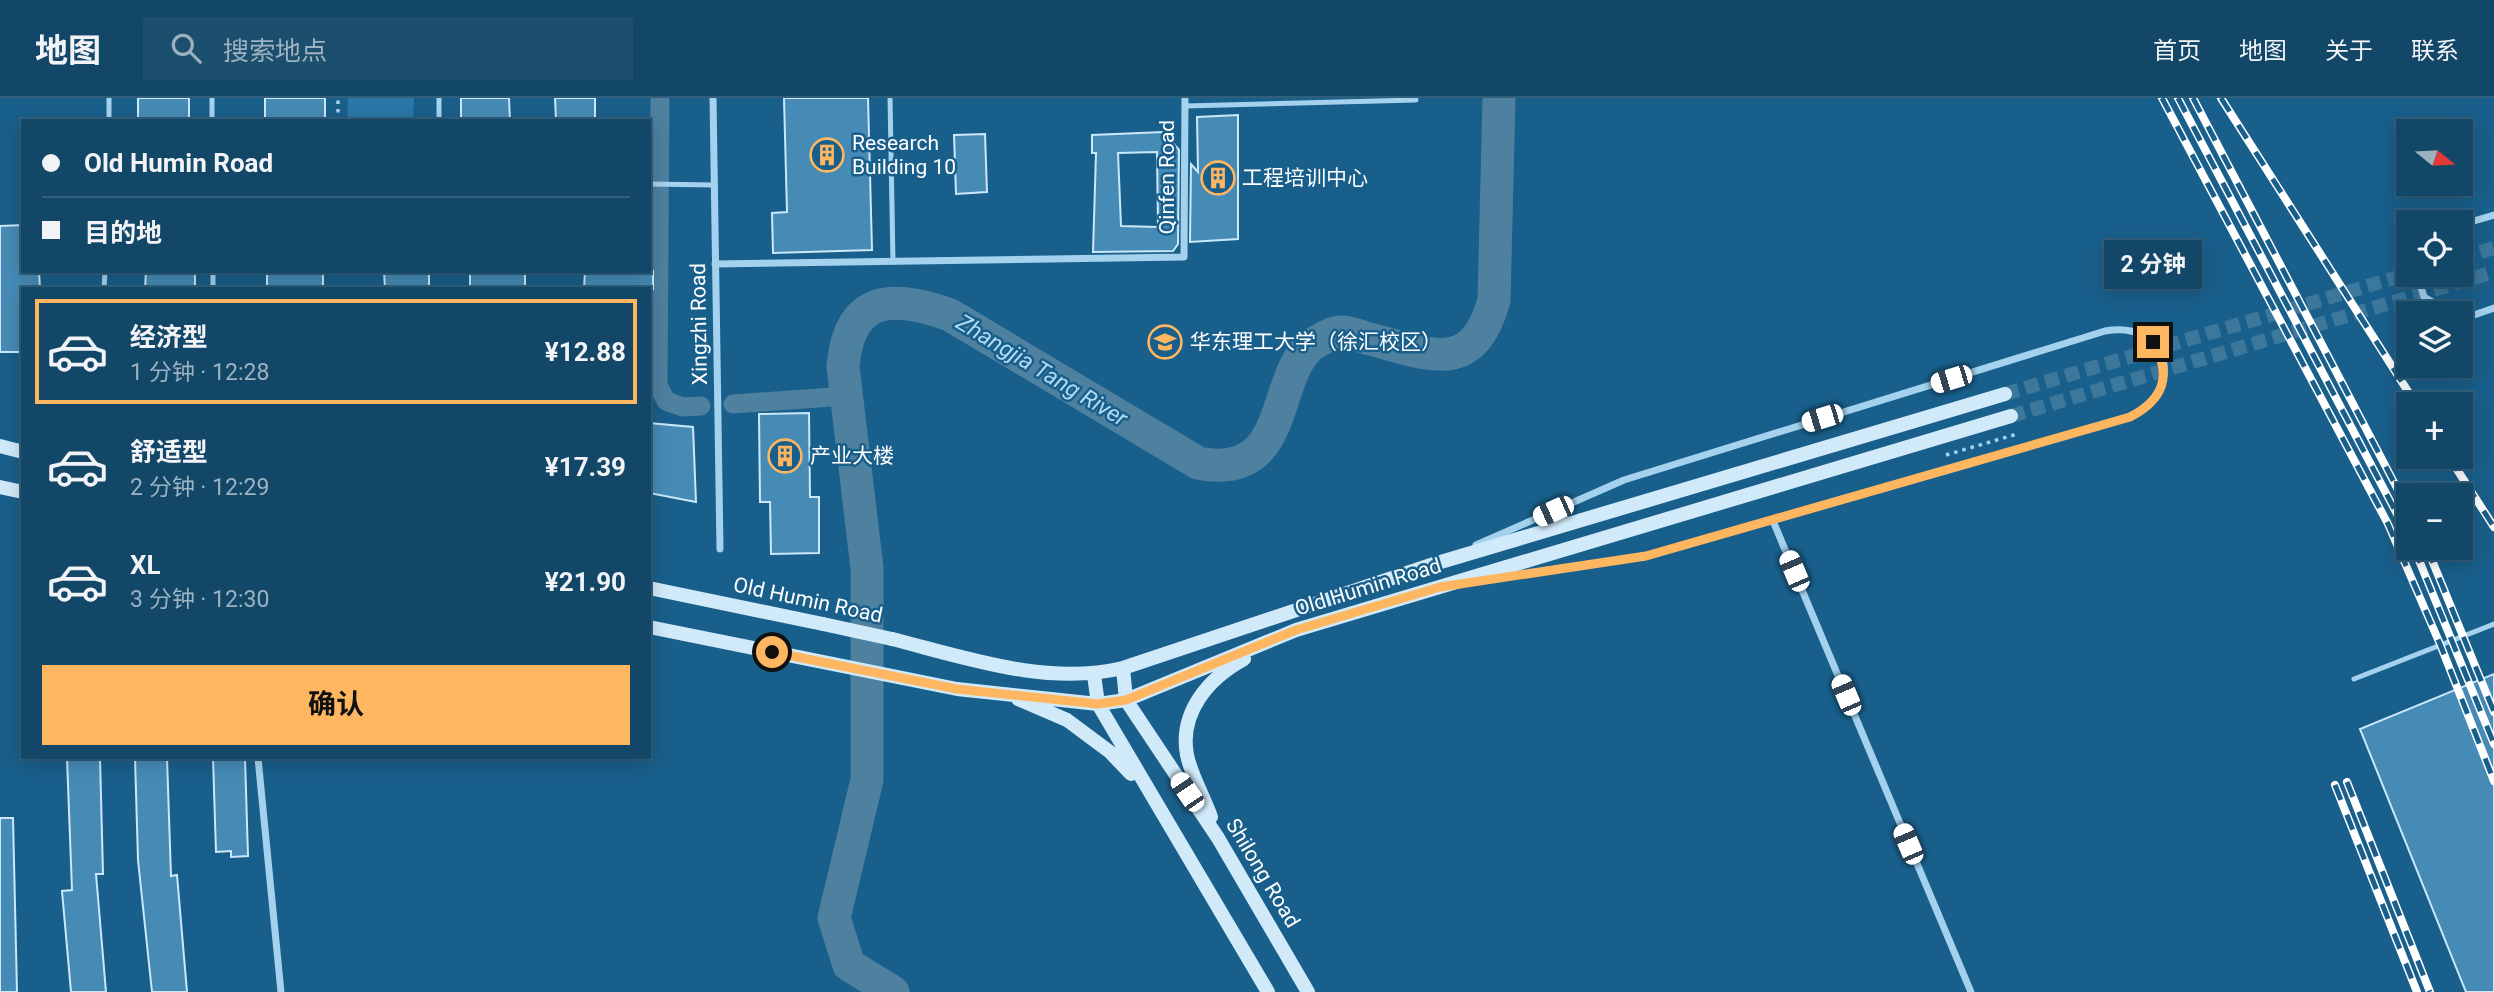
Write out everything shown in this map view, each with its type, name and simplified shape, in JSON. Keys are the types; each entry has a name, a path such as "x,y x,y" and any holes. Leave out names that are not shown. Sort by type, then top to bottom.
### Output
{"main road":[{"name":"Old Humin Road","path":"651,588 892,639 1012,670 1094,675 1123,668 1434,564 2005,394"},
{"name":"Old Humin Road","path":"651,626 891,676 1007,694 1098,704 1126,700 1296,630 2011,416"},
{"path":"0,446 21,451"},
{"path":"0,487 21,492"},
{"path":"1218,838 1187,756 1187,729 1193,709 1211,680 1296,630"},
{"name":"Shilong Road","path":"1123,668 1126,700 1218,838 1308,992"},
{"path":"1094,675 1098,704 1144,787 1268,992"},
{"path":"1007,694 1067,720 1110,752 1144,787"}],"street":[{"name":"Xingzhi Road","path":"712,98 719,549"},
{"name":"Qinfen Road","path":"893,261 1184,257 1185,102"},
{"path":"2473,221 2494,215"},
{"path":"715,264 893,261"},
{"path":"2421,287 2424,297 2431,301"},
{"path":"2473,314 2494,308"},
{"path":"1434,564 1624,480 2105,331 2123,328 2139,332 2153,342 2162,357 2164,375 2160,393 2146,408 2130,417 1773,522 1646,556 1440,587"},
{"path":"1773,522 1971,992"},
{"path":"258,759 281,992"}],"lane":[{"path":"109,98 109,119"},
{"path":"212,98 212,119"},
{"path":"439,98 439,119"},
{"path":"890,98 893,261"},
{"path":"1185,102 1416,100"},
{"path":"651,184 714,185"},
{"path":"2354,679 2494,624"}],"path":[{"path":"338,98 338,119"}],"shaded area":[{"path":"348,98 414,98 413,119 347,119"}],"building":[{"path":"138,98 189,98 189,119 138,119"},
{"path":"265,98 325,98 325,119 265,119"},
{"path":"461,98 509,98 510,119 461,119"},
{"path":"555,98 595,98 595,119 556,119"},
{"name":"Research Building 10","path":"784,98 868,98 872,250 773,253 772,213 787,212"},
{"name":"工程培训中心","path":"1238,115 1238,239 1190,242 1191,164 1198,172 1197,117"},
{"path":"1163,132 1179,150 1178,244 1173,251 1093,252 1096,153 1092,153 1092,135","holes":["1157,152 1158,227 1121,226 1118,153"]},
{"path":"985,134 987,192 956,194 954,135"},
{"path":"21,225 21,273 39,273 40,287 21,287 21,352 0,352 0,226"},
{"path":"653,271 653,289 584,287 585,273"},
{"path":"146,273 195,273 195,287 145,287"},
{"path":"267,273 323,273 323,287 267,287"},
{"path":"384,273 429,273 429,287 385,287"},
{"path":"470,273 525,273 525,287 470,287"},
{"name":"产业大楼","path":"809,413 810,497 819,497 819,553 771,554 770,502 760,502 759,414"},
{"path":"651,423 693,427 696,502 651,493"},
{"path":"2494,674 2494,992 2466,992 2360,729"},
{"path":"67,759 100,759 103,874 96,874 106,992 71,992 62,891 72,890"},
{"path":"135,759 167,759 171,876 177,875 187,992 152,992 138,860"},
{"path":"213,759 245,759 248,856 231,857 231,851 216,852"},
{"path":"0,818 13,818 17,992 0,992"}],"waterway":[{"path":"660,98 658,385 666,401 683,407 701,406"},
{"name":"Zhangjia Tang River","path":"893,992 849,965 834,918 867,780 867,568 843,367 847,343 854,326 864,313 877,306 892,303 910,304 950,315 1198,463 1230,464 1252,456 1267,439 1293,372 1304,353 1327,336 1346,332 1409,349 1445,354 1460,351 1474,341 1485,325 1494,300 1499,98"},
{"path":"733,404 847,396"}],"tunnel":[{"path":"2473,254 2494,248"},
{"path":"2011,416 2494,272"},
{"path":"2005,394 2396,278"}],"railway":[{"path":"2162,98 2388,524 2440,644 2494,781"},
{"path":"2178,98 2396,512"},
{"path":"2193,98 2396,486"},
{"path":"2221,98 2408,392"},
{"path":"2457,469 2494,527"},
{"path":"2419,560 2494,744"},
{"path":"2432,560 2494,712"},
{"path":"2347,782 2430,992"},
{"path":"2335,785 2417,992"}],"place":[{"name":"Research Building 10","path":"827,155"},
{"name":"工程培训中心","path":"1218,178"},
{"name":"华东理工大学（徐汇校区）","path":"1165,342"},
{"name":"产业大楼","path":"785,456"}],"route":[{"path":"772,652 957,689 1098,704 1126,700 1296,630 1440,587 1646,556 1735,533 2130,417 2146,408 2160,393 2164,375 2162,357 2153,342"}]}
